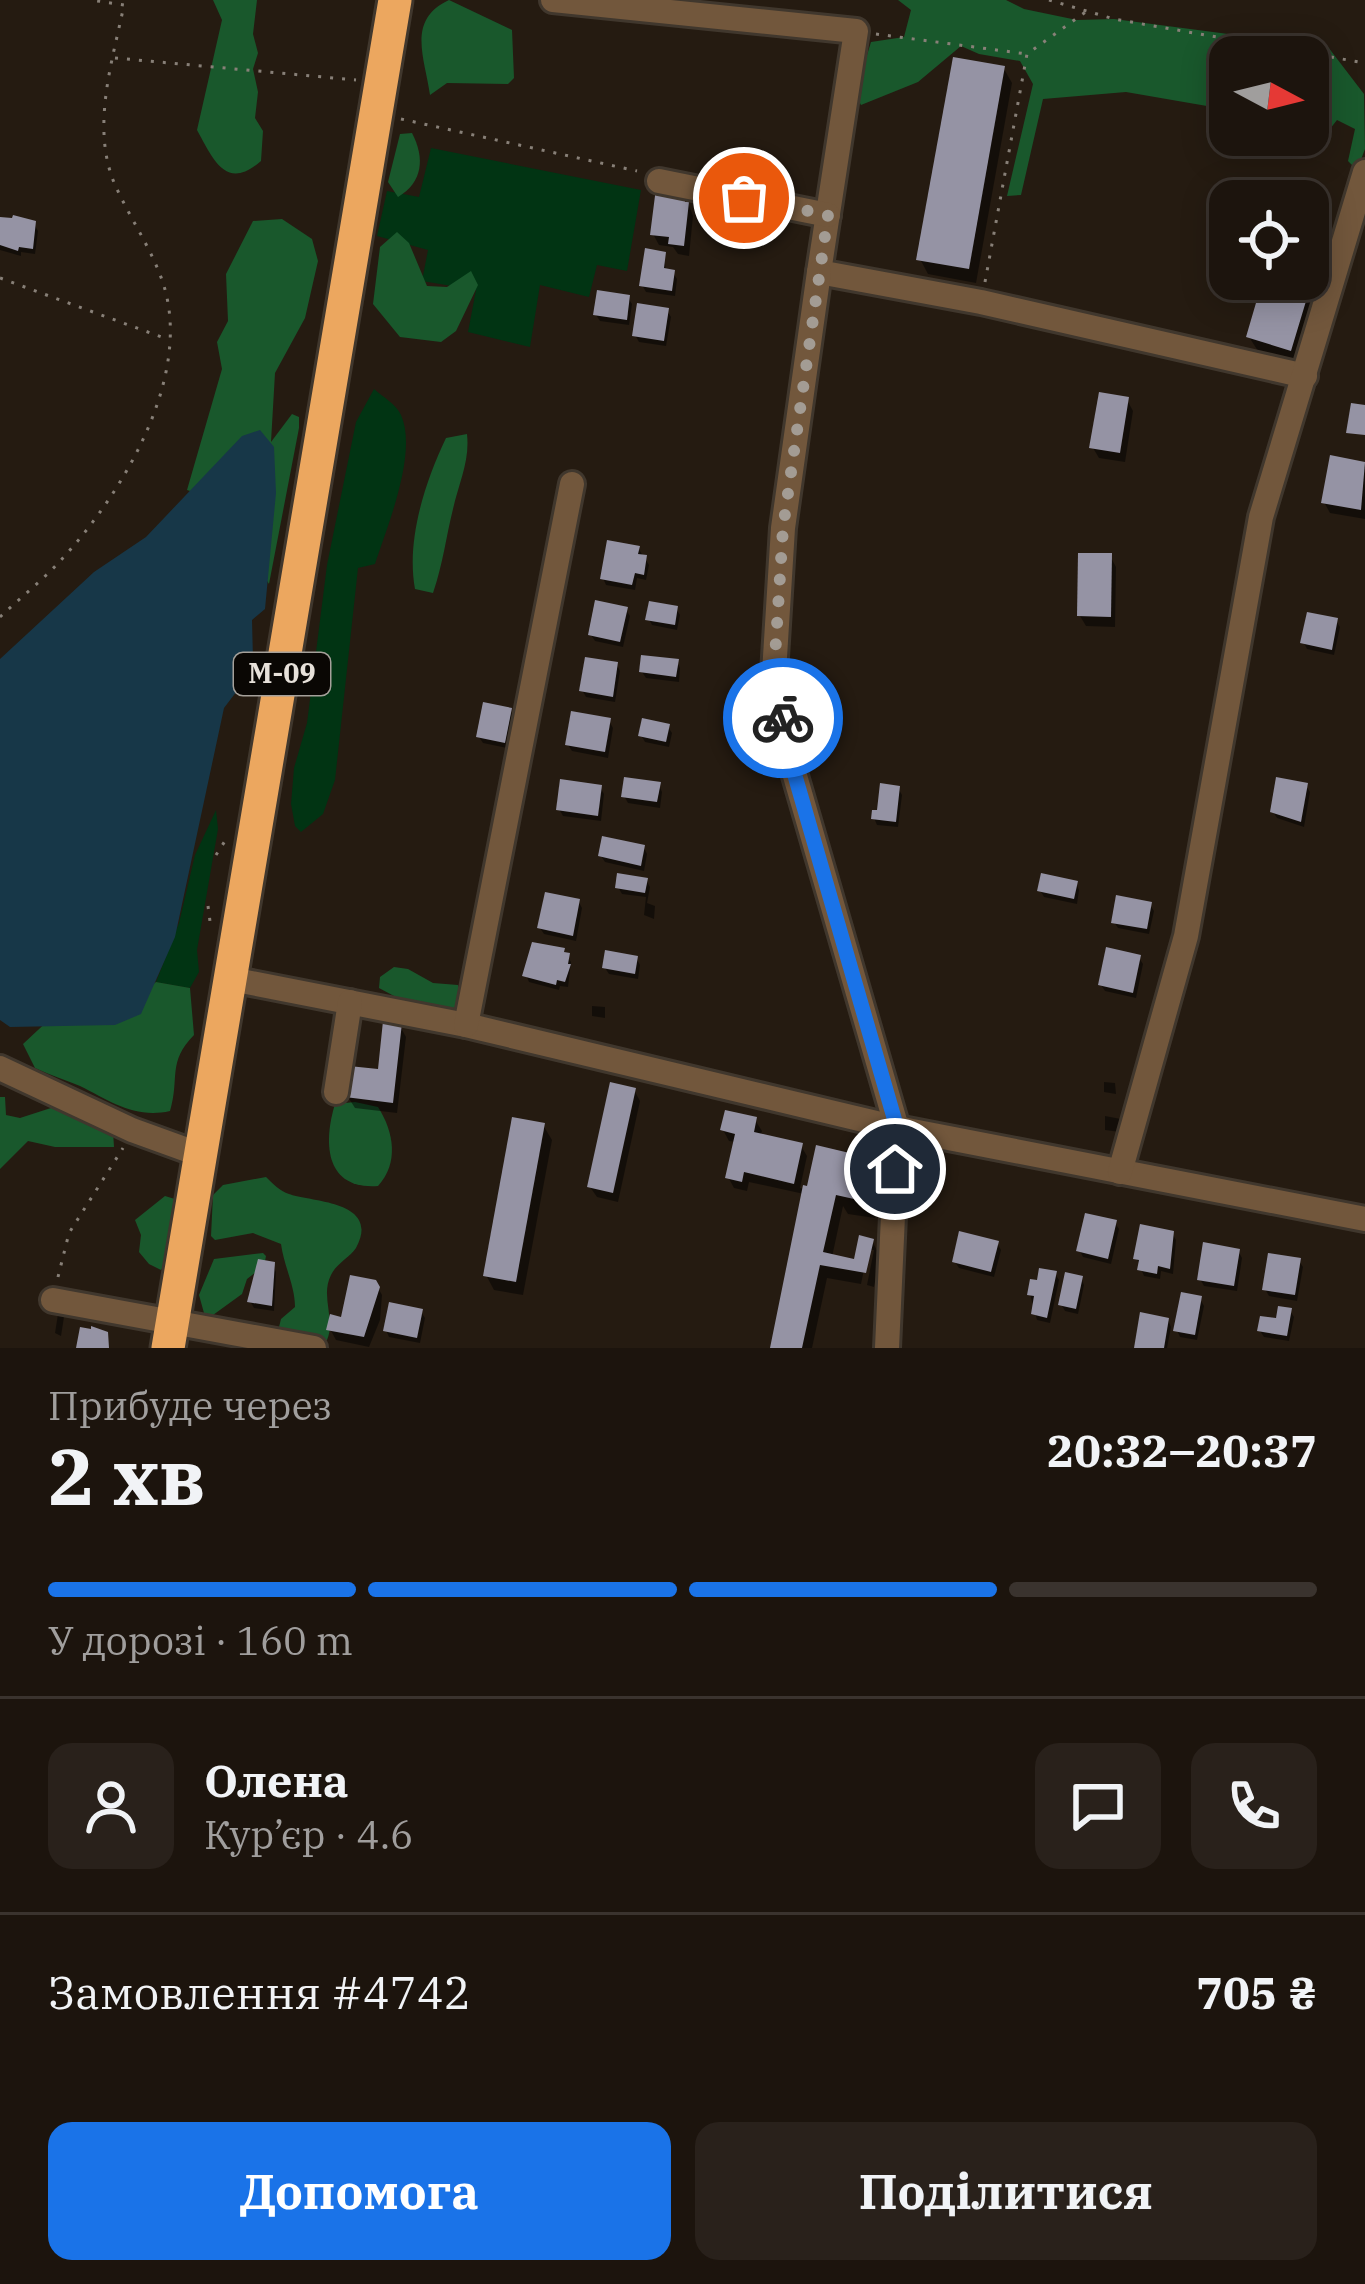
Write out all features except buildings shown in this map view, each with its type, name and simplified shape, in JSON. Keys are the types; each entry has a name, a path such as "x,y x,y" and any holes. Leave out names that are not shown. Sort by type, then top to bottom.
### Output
{"highway":[{"name":"М-09","path":"170,1334 394,0"}],"street":[{"path":"553,0 856,32 783,528 774,673 791,762 897,1128 887,1348"},
{"path":"1120,1172 1186,936 1261,518 1365,172"},
{"path":"659,181 828,215"},
{"path":"819,272 981,302 1304,376"},
{"path":"466,1025 572,484"},
{"path":"231,979 466,1025 897,1128 1365,1219"},
{"path":"336,1092 350,1002"},
{"path":"0,1068 132,1130 201,1155"},
{"path":"53,1300 170,1334 314,1348"}],"path":[{"path":"0,617 61,561 106,505 160,396 170,363 164,286 114,184 104,150 106,89 124,5 91,0"},
{"path":"1048,0 1365,63"},
{"path":"856,32 1027,54 1087,11"},
{"path":"981,302 1027,54"},
{"path":"113,58 378,99 659,181"},
{"path":"0,278 171,340"},
{"path":"216,855 229,835"},
{"path":"208,906 212,936"},
{"path":"53,1300 69,1233 132,1130"}],"green space":[{"path":"213,0 257,0 253,34 258,53 253,69 258,92 255,118 263,131 261,161 238,173 222,168 197,130 222,20"},
{"path":"449,0 512,30 514,78 508,84 447,83 430,95 422,54 423,29 427,18"},
{"path":"898,0 1006,0 1024,9 1077,20 1114,19 1244,36 1209,36 1209,106 1126,92 1043,99 1021,195 1007,196 1033,84 1020,61 961,46 918,82 861,105 855,94 871,42 904,37 911,10"},
{"path":"1329,48 1364,94 1365,149 1357,170 1348,161 1355,129 1337,120 1329,130"},
{"path":"412,133 419,169 413,184 398,197 388,182 400,134"},
{"path":"431,148 641,190 627,271 597,265 589,297 540,285 530,347 468,332 476,290 422,281 428,250 377,236 387,191 419,197"},
{"path":"282,219 312,239 318,261 305,318 275,373 271,442 292,414 299,417 299,428 269,584 218,500 187,490 222,369 217,342 228,321 226,274 253,221"},
{"path":"397,232 409,243 427,286 447,287 471,271 478,285 456,331 441,342 400,337 373,304 380,247"},
{"path":"374,389 401,415 406,449 403,469 375,564 358,568 335,780 323,814 301,832 295,826 291,804 294,768 307,723 327,565 356,422"},
{"path":"467,434 465,462 433,593 415,589 415,531 431,473 446,438"},
{"path":"216,810 218,829 197,950 199,972 190,988 156,982 179,923 195,855"},
{"path":"394,967 433,983 458,985 462,1000 454,1017 424,1012 379,988 380,977"},
{"path":"156,982 190,988 194,1035 177,1062 170,1111 145,1113 123,1107 35,1068 23,1044 53,1016 130,1003"},
{"path":"0,1097 5,1097 6,1115 20,1118 54,1107 113,1131 114,1147 55,1147 28,1141 0,1169"},
{"path":"335,1104 378,1107 391,1137 389,1167 378,1186 347,1180 332,1161 329,1134"},
{"path":"266,1177 286,1193 340,1206 359,1220 356,1248 336,1267 328,1283 327,1340 307,1341 278,1331 281,1319 295,1307 281,1244 253,1233 215,1240 211,1236 213,1195 223,1185"},
{"path":"165,1196 178,1200 174,1252 161,1270 139,1252 141,1235 135,1220"},
{"path":"263,1253 264,1266 247,1279 242,1294 213,1315 204,1313 199,1295 214,1259"}],"water":[{"path":"260,430 274,447 276,493 265,609 252,620 253,660 259,672 224,708 175,937 141,1014 115,1025 10,1027 0,1020 0,659 94,572 146,537 242,436"}],"way so far":[{"path":"744,198 828,215 783,528 774,673 783,718"}],"route":[{"path":"783,718 791,762 897,1128 895,1169"}]}
